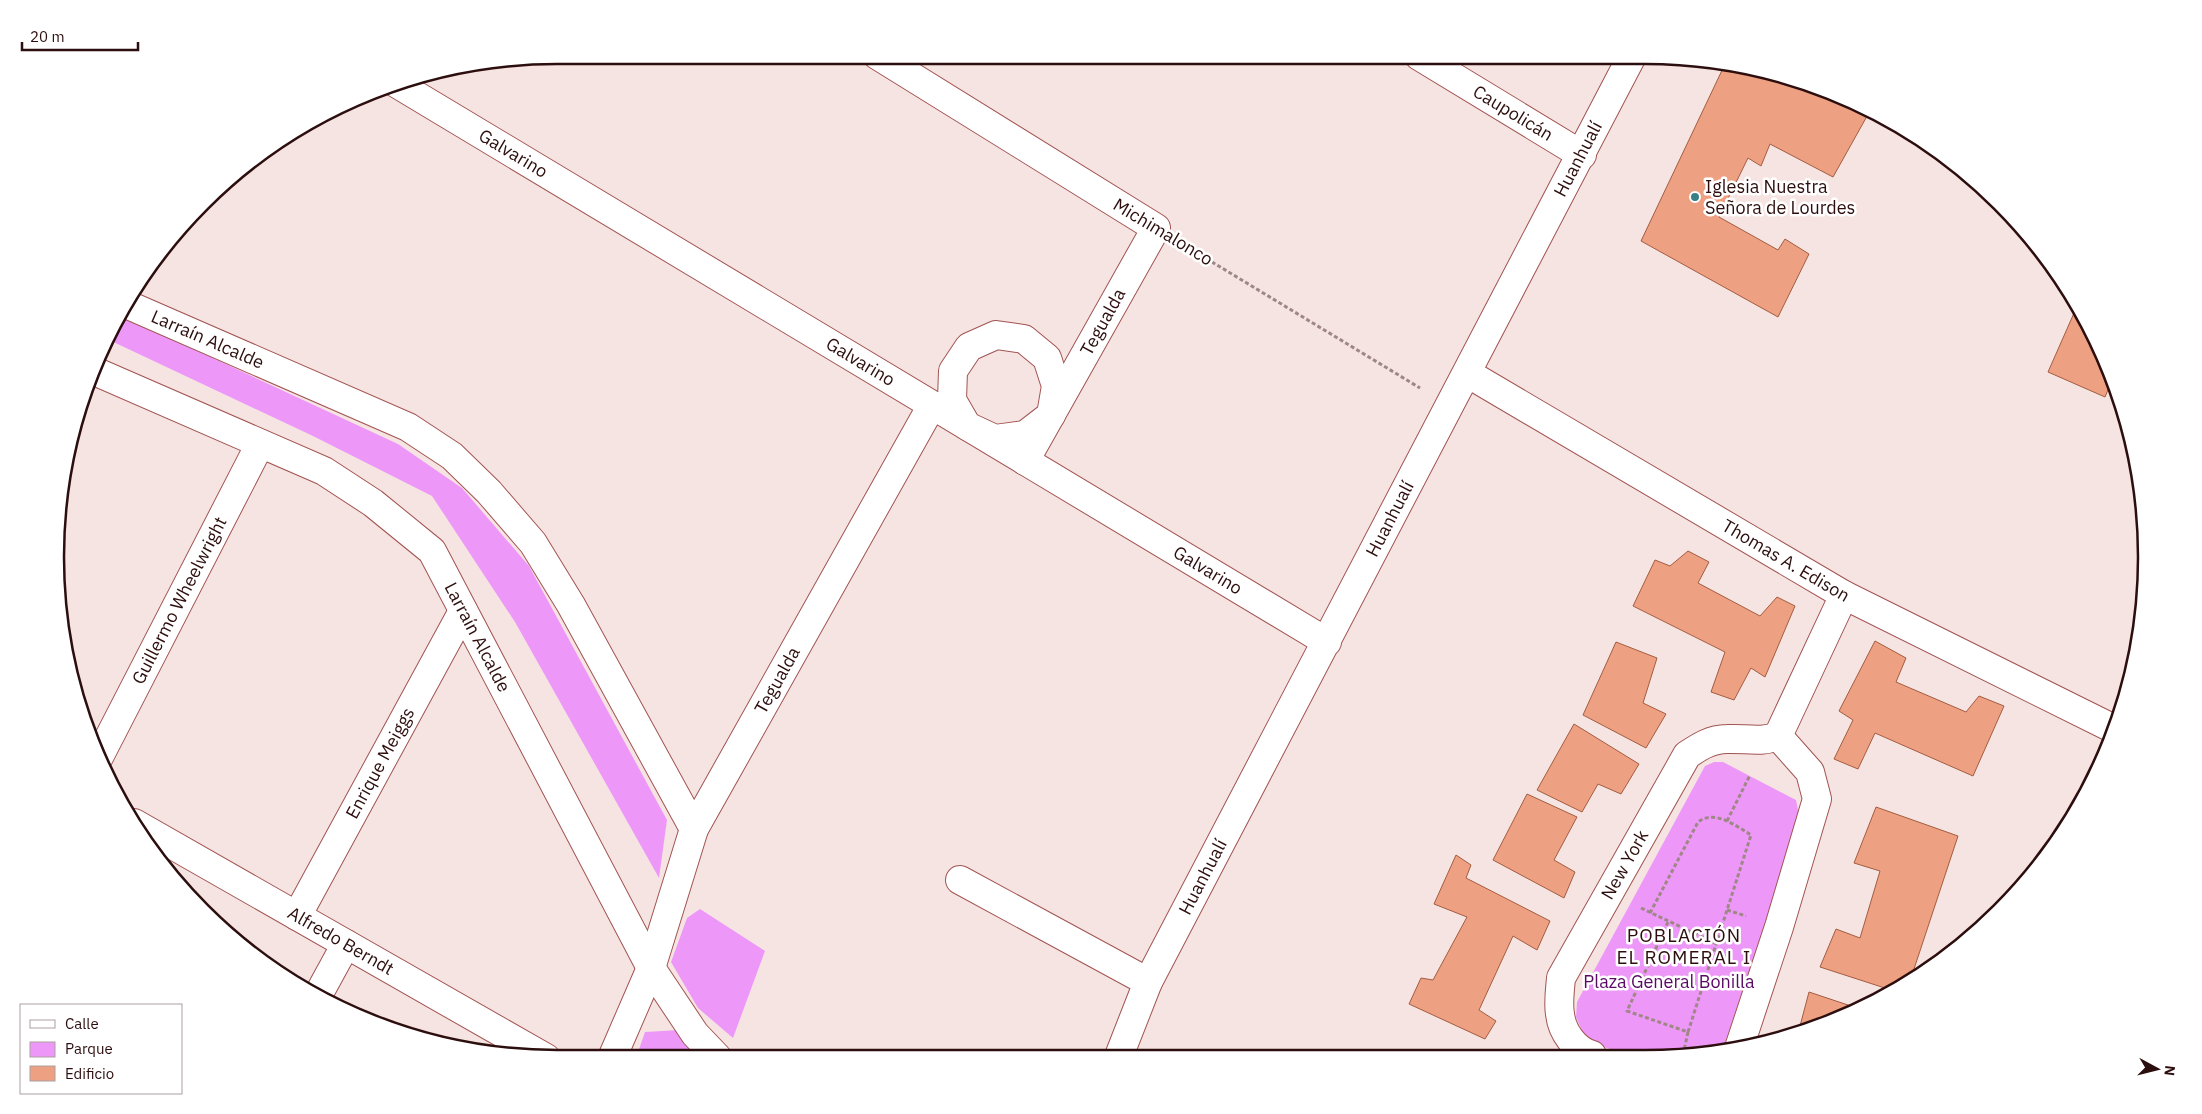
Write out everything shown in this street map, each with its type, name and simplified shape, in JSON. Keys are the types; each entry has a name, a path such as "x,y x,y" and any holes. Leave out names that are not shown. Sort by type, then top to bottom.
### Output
{"street":[{"name":"Michimalonco","path":"892,64 1156,228"},
{"name":"Caupolicán","path":"1432,64 1582,154"},
{"name":"Huanhualí","path":"1121,1050 1148,982 1628,64"},
{"name":"Galvarino","path":"404,88 1326,642"},
{"name":"Tegualda","path":"1025,461 1156,228"},
{"name":"Larraín Alcalde","path":"132,307 408,427 452,456 490,492 533,543 571,605 694,829"},
{"name":"Tegualda","path":"996,335 1024,339 1047,358 1056,386 1051,415 1026,435 995,440 967,426 952,400 953,371 969,347 996,335"},
{"name":"Larraín Alcalde","path":"99,373 324,471 374,503 432,551 651,968 695,1034 710,1050"},
{"name":"Thomas A. Edison","path":"1467,373 1844,595 2108,726"},
{"name":"Tegualda","path":"615,1050 651,968 694,829 932,405"},
{"name":"Guillermo Wheelwright","path":"102,749 260,444"},
{"path":"1741,1041 1780,927 1817,799 1810,772 1778,736 1844,595"},
{"name":"Enrique Meiggs","path":"297,916 463,611"},
{"name":"New York","path":"1581,1050 1570,1040 1560,1015 1561,978 1687,755 1706,743 1725,739 1766,741 1778,736"},
{"name":"Alfredo Berndt","path":"146,830 531,1049"},
{"path":"960,880 1148,982"},
{"path":"321,990 346,944"}],"path":[{"name":"Michimalonco","path":"1156,228 1450,406"},
{"path":"1727,821 1751,774 1778,736"},
{"path":"1650,913 1698,822 1703,818 1714,817 1727,821 1751,835 1684,1048"},
{"path":"1610,892 1668,922 1717,944"},
{"path":"1668,922 1627,1012 1688,1032"}],"green space":[{"path":"126,318 398,444 462,488 529,566 667,820 659,878 515,622 432,496 313,436 114,342"},
{"name":"Plaza General Bonilla","path":"1714,762 1723,762 1796,800 1800,820 1725,1044 1677,1049 1613,1050 1587,1042 1576,1017 1577,1002 1705,766"},
{"path":"700,909 765,951 733,1038 698,1008 671,962 687,918"},
{"path":"679,1030 694,1050 639,1050 645,1032"}],"building":[{"name":"Iglesia Nuestra Señora de Lourdes","path":"1722,70 1741,73 1804,90 1834,101 1867,117 1833,177 1770,144 1761,166 1748,158 1719,217 1778,250 1785,239 1809,254 1778,317 1641,241"},
{"path":"2074,313 2101,368 2109,389 2105,397 2048,372"},
{"path":"1688,551 1709,562 1698,583 1760,616 1777,597 1795,606 1765,677 1751,668 1734,700 1711,692 1725,652 1633,606 1655,560 1670,566"},
{"path":"1875,641 1906,658 1896,682 1966,712 1979,696 2004,706 1973,776 1875,733 1858,769 1834,759 1853,720 1839,711"},
{"path":"1616,642 1657,658 1643,703 1666,714 1646,748 1583,715"},
{"path":"1574,724 1639,764 1621,794 1598,784 1582,812 1537,790"},
{"path":"1527,794 1577,817 1554,860 1575,872 1564,898 1493,860"},
{"path":"1876,807 1958,836 1913,970 1884,988 1820,967 1836,929 1860,938 1880,871 1854,863"},
{"path":"1456,855 1471,865 1466,878 1550,921 1537,950 1513,936 1479,1010 1496,1021 1485,1039 1409,1004 1421,978 1433,980 1467,917 1434,904"},
{"path":"1809,992 1850,1006 1834,1013 1800,1025"}],"place":[{"name":"Iglesia Nuestra Señora de Lourdes","path":"1695,197"}],"district":[{"name":"POBLACIÓN EL ROMERAL I","path":"1684,946"}]}
